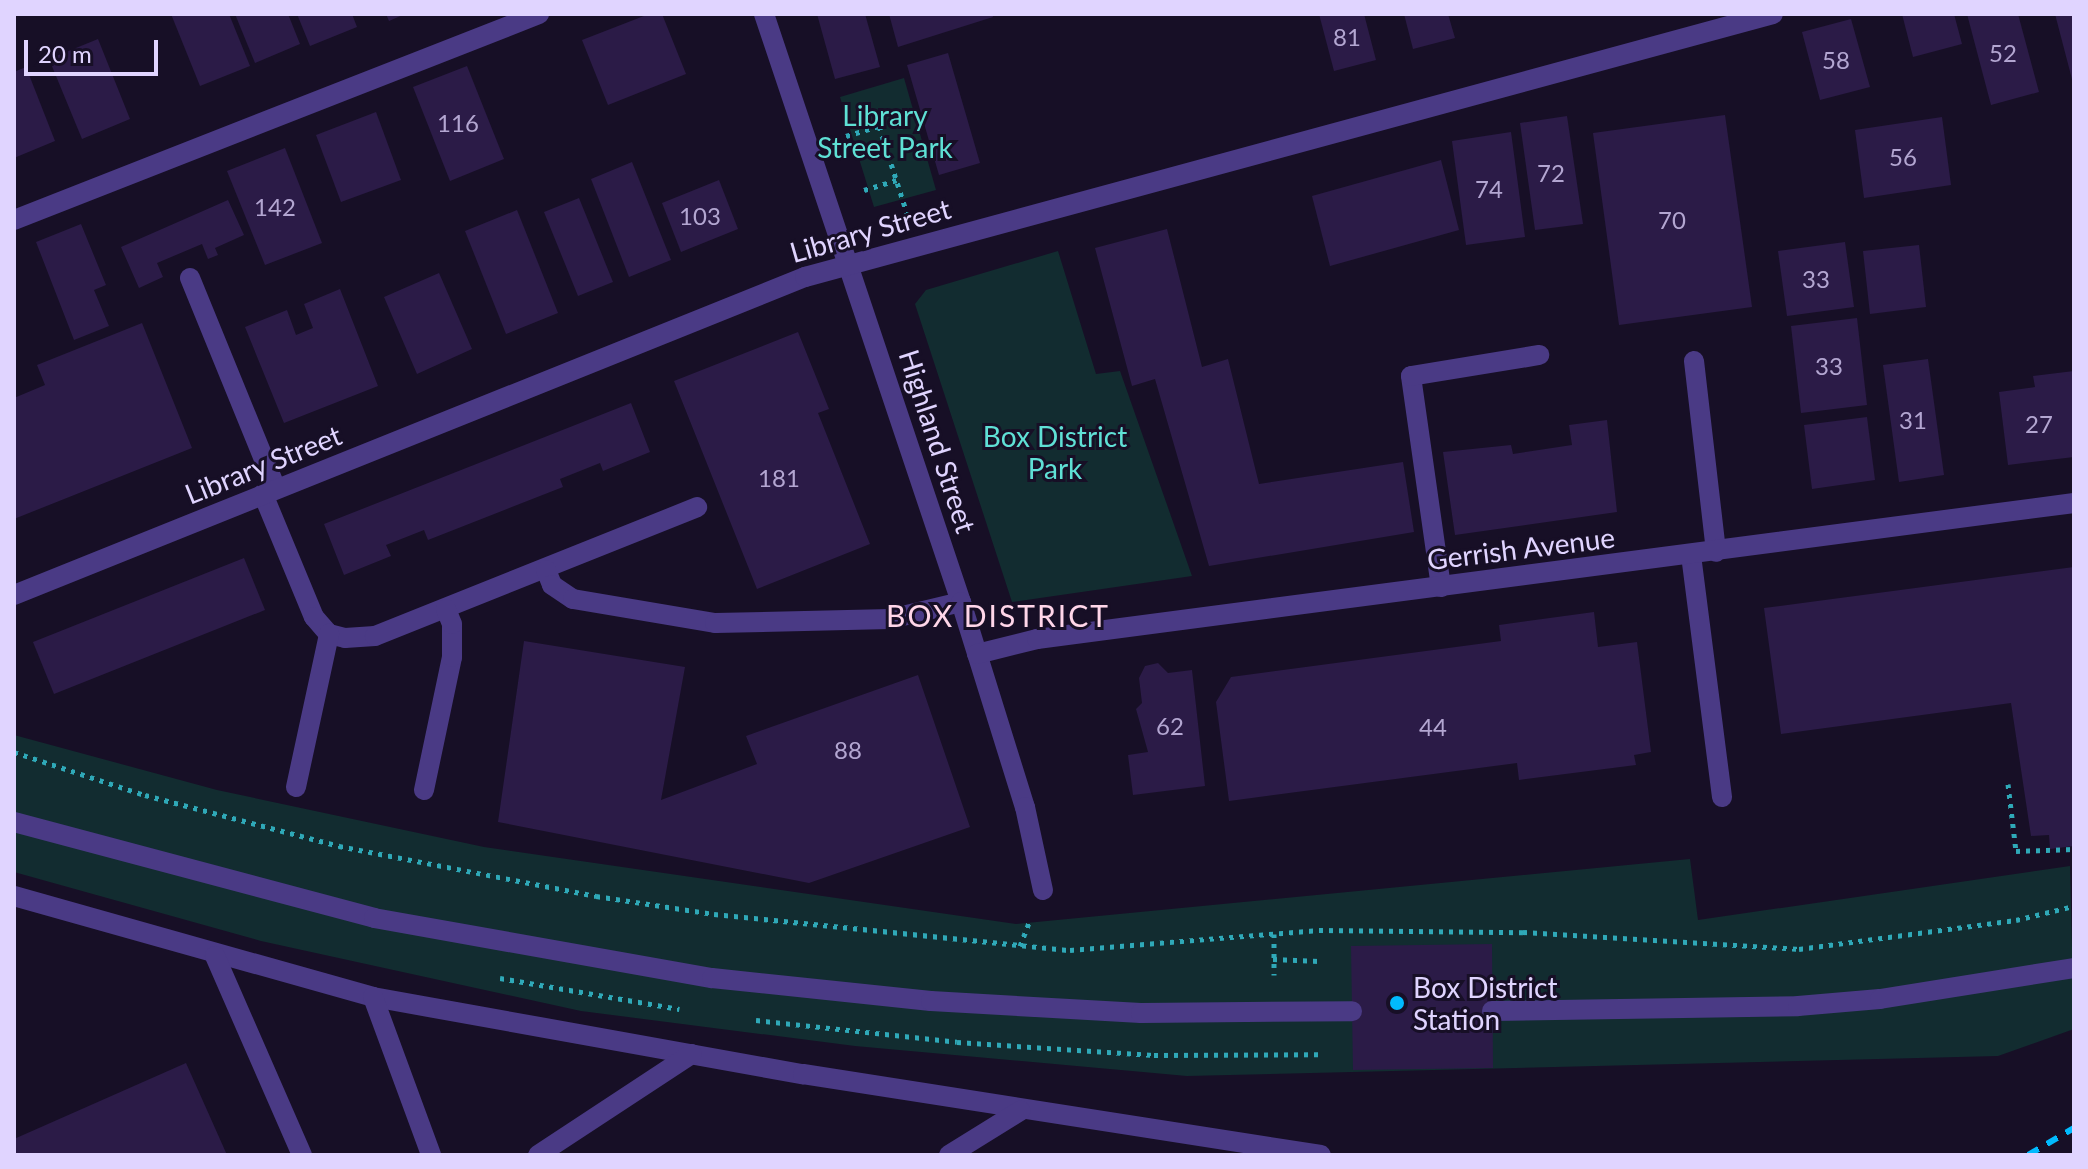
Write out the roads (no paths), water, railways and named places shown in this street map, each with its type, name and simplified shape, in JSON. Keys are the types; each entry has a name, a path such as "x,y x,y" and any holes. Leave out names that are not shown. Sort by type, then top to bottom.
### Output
{"street":[{"path":"14,220 539,14"},
{"name":"Highland Street","path":"764,14 961,602 1029,821 1043,890"},
{"name":"Library Street","path":"14,595 772,288 847,264 1773,14"},
{"path":"190,278 314,617 329,634 375,636 697,507"},
{"path":"1441,587 1411,376 1539,355"},
{"path":"1694,361 1716,552"},
{"name":"Gerrish Avenue","path":"977,654 1037,639 2074,503"},
{"path":"1691,555 1722,797"},
{"path":"546,570 552,585 573,599 715,623 890,619 961,602"},
{"path":"424,790 452,657 452,624 446,609"},
{"path":"296,787 329,634"},
{"path":"14,822 374,918 712,978 931,1001 1093,1010 1352,1011"},
{"path":"14,896 215,956 373,997 1020,1111 1321,1155"},
{"path":"215,956 302,1155"},
{"path":"1492,1011 1798,1006 1908,995 2074,968"},
{"path":"373,997 431,1155"},
{"path":"538,1155 692,1054"},
{"path":"949,1155 1020,1111"}],"railway":[{"path":"2028,1155 2074,1128"}],"place":[{"name":"Box District Station","path":"1397,1003"}],"district":[{"name":"BOX DISTRICT","path":"998,615"}],"park label":[{"name":"Library Street Park","path":"885,131"},
{"name":"Box District Park","path":"1055,452"}]}
